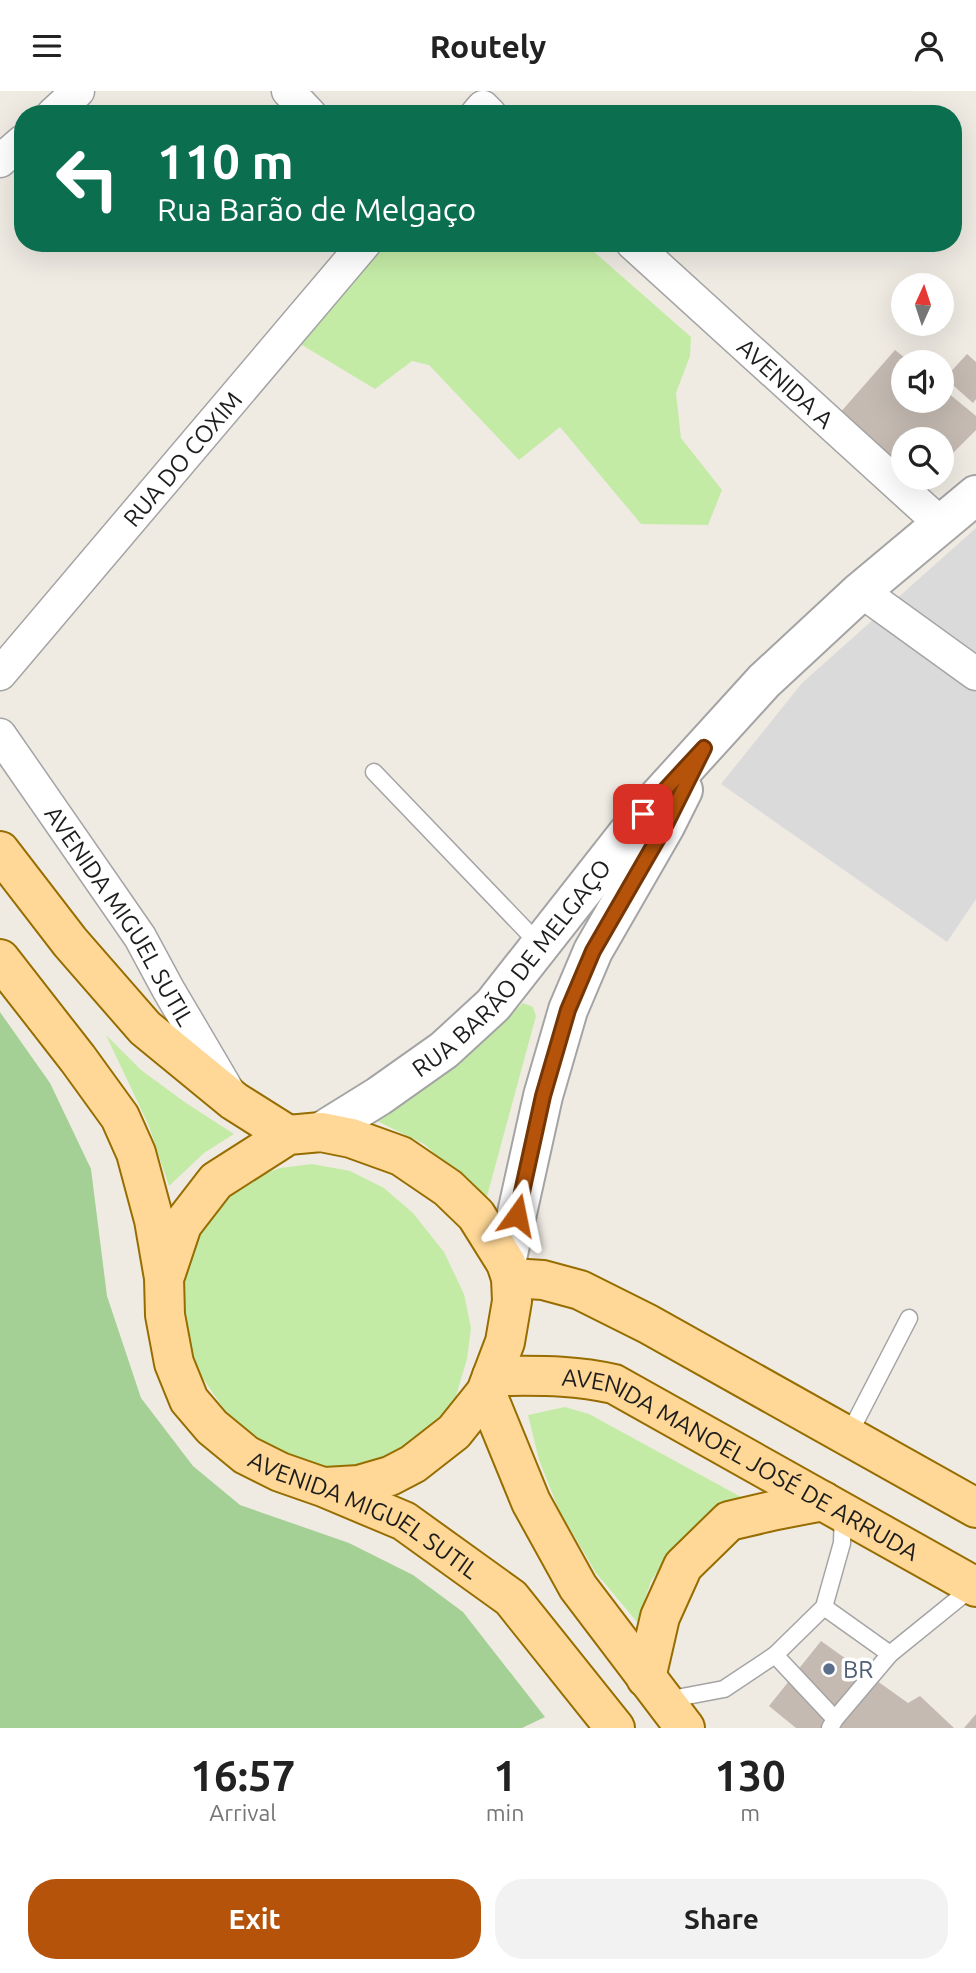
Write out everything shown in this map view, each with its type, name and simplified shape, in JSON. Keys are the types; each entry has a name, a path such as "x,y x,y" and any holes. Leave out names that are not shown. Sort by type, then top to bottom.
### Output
{"main road":[{"name":"AVENIDA MIGUEL SUTIL","path":"0,851 70,942 145,1028 234,1101 304,1133"},
{"name":"AVENIDA MIGUEL SUTIL","path":"0,959 120,1117 136,1153 154,1220 164,1278 165,1315 174,1363 189,1400 212,1427 246,1455 280,1472 404,1521 511,1598 615,1728"},
{"name":"AVENIDA MIGUEL SUTIL","path":"164,1278 182,1225 216,1181 304,1133"},
{"path":"304,1133 351,1138 401,1156 448,1188 476,1215 489,1233 508,1270 512,1301 505,1342 489,1384 454,1432 413,1464 390,1476 359,1485 323,1487"},
{"path":"508,1270 580,1290 648,1324 976,1508"},
{"name":"AVENIDA MANOEL JOSÉ DE ARRUDA","path":"489,1384 560,1375 614,1384 975,1586"},
{"path":"489,1384 531,1502 578,1587 665,1702"},
{"path":"665,1702 660,1617 682,1566 729,1521 776,1510 833,1506"}],"street":[{"path":"63,105 78,91"},
{"path":"288,91 301,105"},
{"path":"0,161 14,149"},
{"name":"RUA DO COXIM","path":"0,674 357,252"},
{"name":"AVENIDA A","path":"642,252 941,524"},
{"name":"RUA BARÃO DE MELGAÇO","path":"304,1133 379,1096 444,1050 493,1005 643,814 764,681 861,591 976,495"},
{"path":"861,591 976,674"},
{"name":"AVENIDA MIGUEL SUTIL","path":"0,735 140,937 167,989 234,1101"},
{"name":"RUA BARÃO DE MELGAÇO","path":"508,1270 543,1096 568,1010 593,951 665,826 704,748"},
{"path":"540,945 554,968 568,1010"}],"lane":[{"path":"374,772 540,945"},
{"path":"848,1436 909,1318"},
{"path":"665,1702 724,1689 775,1655 824,1607 842,1543 833,1506"},
{"path":"775,1655 833,1723 890,1654 975,1586"},
{"path":"824,1607 890,1654"}],"shaded area":[{"path":"976,528 976,899 947,942 721,784 802,683"}],"green space":[{"path":"372,252 594,252 691,337 690,356 676,393 681,438 722,490 708,525 641,524 560,427 519,460 429,365 412,361 375,389 297,342"},
{"path":"523,1003 533,1007 536,1016 486,1200 424,1144 369,1117 439,1074 487,1037"},
{"path":"0,1012 50,1083 91,1169 107,1296 141,1398 193,1466 240,1505 349,1543 413,1575 463,1612 545,1717 522,1728 0,1728"},
{"path":"106,1035 141,1070 234,1134 204,1153 169,1186 149,1126"},
{"path":"312,1164 350,1171 384,1188 413,1213 444,1252 464,1294 471,1328 467,1359 456,1396 437,1425 381,1463 353,1468 319,1466 284,1457 256,1441 223,1408 196,1368 181,1336 183,1250 204,1214 246,1181 280,1168"},
{"path":"565,1407 589,1414 752,1503 700,1524 671,1551 651,1581 637,1622 596,1573 559,1510 539,1460 528,1415"}],"building":[{"path":"967,354 976,362 976,399 973,403 954,386 954,368"},
{"path":"891,355 891,413 954,413 954,398 976,416 976,430 954,452 954,427 891,427 891,460 839,414"},
{"name":"BR","path":"821,1641 908,1703 920,1696 954,1728 796,1728 769,1706"},
{"path":"976,1714 976,1728 964,1728"}],"place":[{"name":"BR","path":"829,1669"}],"route":[{"path":"517,1215 543,1096 568,1010 593,951 665,826 704,748 643,814"}]}
